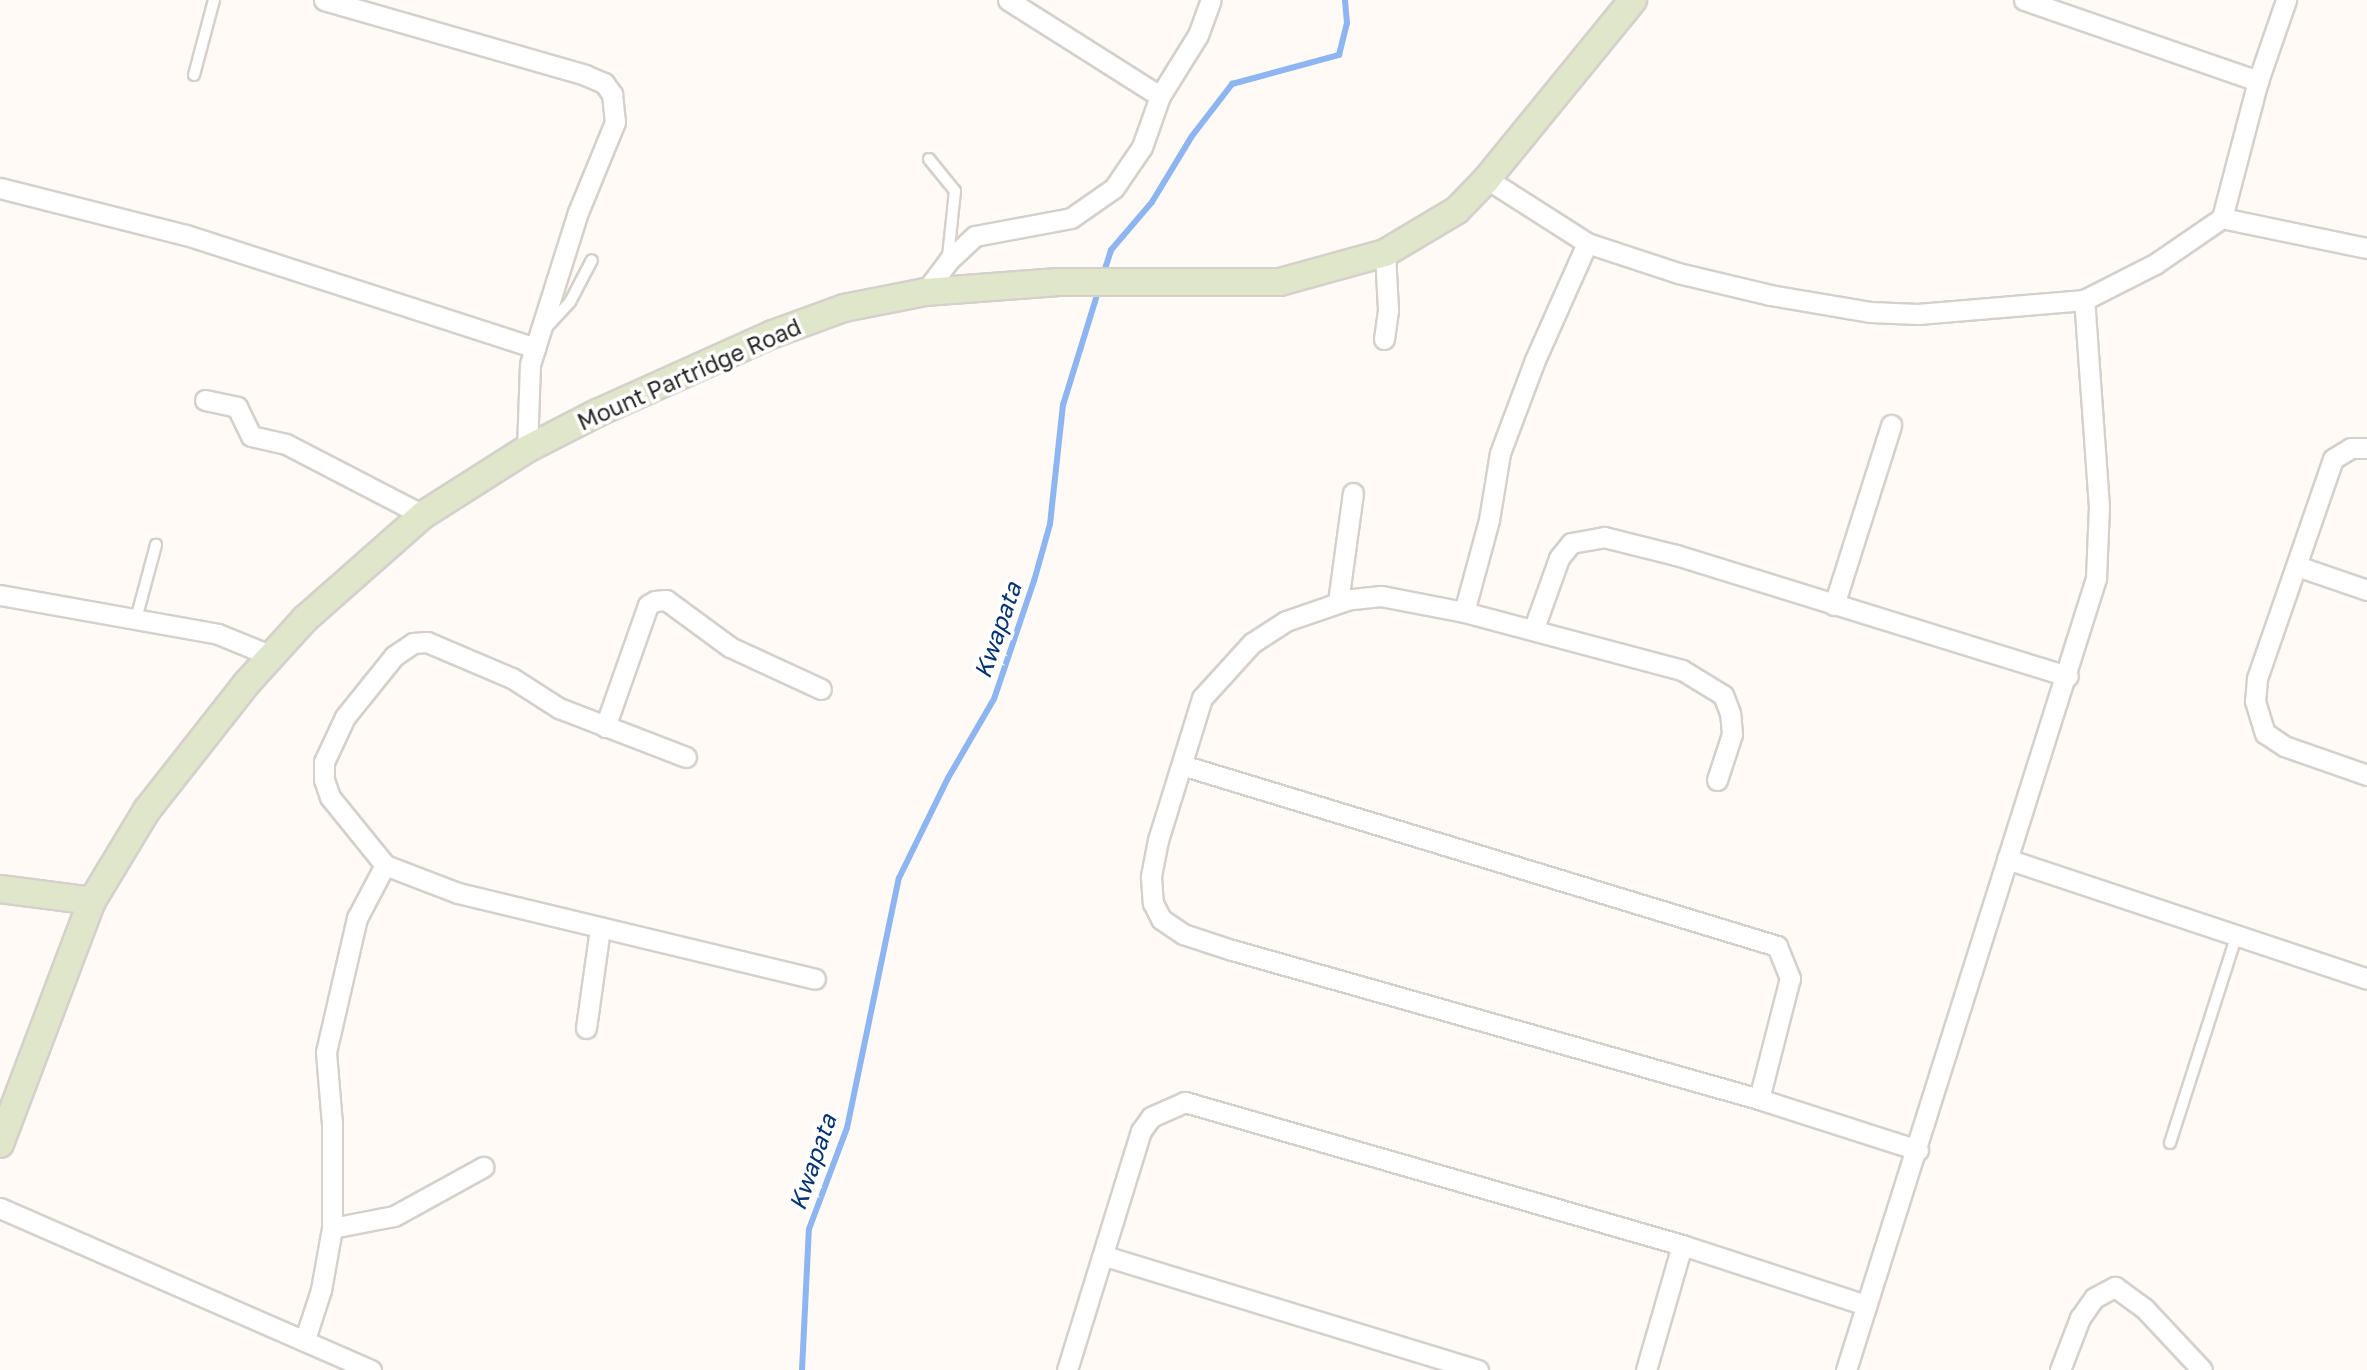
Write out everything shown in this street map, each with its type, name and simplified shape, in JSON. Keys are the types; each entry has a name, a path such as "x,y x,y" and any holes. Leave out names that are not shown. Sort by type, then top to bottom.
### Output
{"street":[{"path":"324,0 585,75 604,83 612,94 615,122 578,212 526,384 527,449"},
{"path":"1008,0 1160,96"},
{"path":"925,292 964,243 985,232 1071,218 1114,188 1142,147 1160,96 1198,35 1211,0"},
{"name":"Mount Partridge Road","path":"0,1144 92,901 106,872 185,757 272,656 305,619 423,515 527,449 609,407 773,334 844,308 925,292 1059,282 1280,282 1385,253 1457,210 1488,180 1633,0"},
{"path":"2024,0 2055,5 2258,80"},
{"path":"1488,180 1587,243 1678,273 1870,312 1971,312 2084,300 2155,264 2222,218 2258,80 2286,0"},
{"path":"0,188 186,234 538,340"},
{"path":"2222,218 2367,248"},
{"path":"1464,612 1489,520 1500,453 1535,360 1587,243"},
{"path":"1384,339 1385,253"},
{"path":"1846,1370 1918,1150 2007,859 2068,676 2096,578 2099,507 2084,300"},
{"path":"205,400 237,407 251,436 286,444 423,515"},
{"path":"1835,605 1891,425"},
{"path":"2367,448 2351,448 2333,458 2257,679 2257,719 2266,733 2284,746 2367,775"},
{"path":"1338,602 1353,493"},
{"path":"1534,628 1559,558 1571,543 1604,537 1676,555 2068,676"},
{"path":"2297,566 2367,590"},
{"path":"0,595 218,634 272,656"},
{"path":"1717,779 1731,723 1723,695 1709,683 1682,670 1534,628 1464,612 1381,596 1338,602 1286,621 1251,643 1220,673 1202,698 1151,877 1153,903 1161,919 1183,934 1759,1099 1918,1150"},
{"path":"605,727 648,605 655,601 666,600 730,647 821,689"},
{"path":"685,757 559,708 512,678 427,642 401,649 345,717 324,762 330,797 385,865 458,893 815,979"},
{"path":"1182,765 1777,946 1790,978 1759,1099"},
{"path":"2007,859 2236,938 2367,979"},
{"path":"305,1339 321,1290 332,1228 332,1124 327,1052 357,918 385,865"},
{"path":"0,889 92,901"},
{"path":"586,1028 600,929"},
{"path":"1067,1370 1105,1256 1140,1131 1151,1117 1185,1102 1682,1245 1866,1305"},
{"path":"332,1228 394,1216 483,1167"},
{"path":"0,1208 371,1370"},
{"path":"1646,1370 1682,1245"},
{"path":"1105,1256 1478,1370"},
{"path":"2060,1370 2080,1318 2105,1288 2124,1291 2202,1370"}],"lane":[{"path":"194,75 214,0"},
{"path":"929,159 955,191 948,261"},
{"path":"538,340 570,302 592,260"},
{"path":"136,620 156,545"},
{"path":"2170,1143 2236,938"}],"waterway":[{"name":"Kwapata","path":"1103,275 1111,250 1152,202 1192,136 1232,84 1339,55 1347,23 1345,0"},
{"name":"Kwapata","path":"802,1370 809,1229 847,1128 899,878 948,778 994,699 1034,581 1050,524 1063,405 1099,289"}]}
